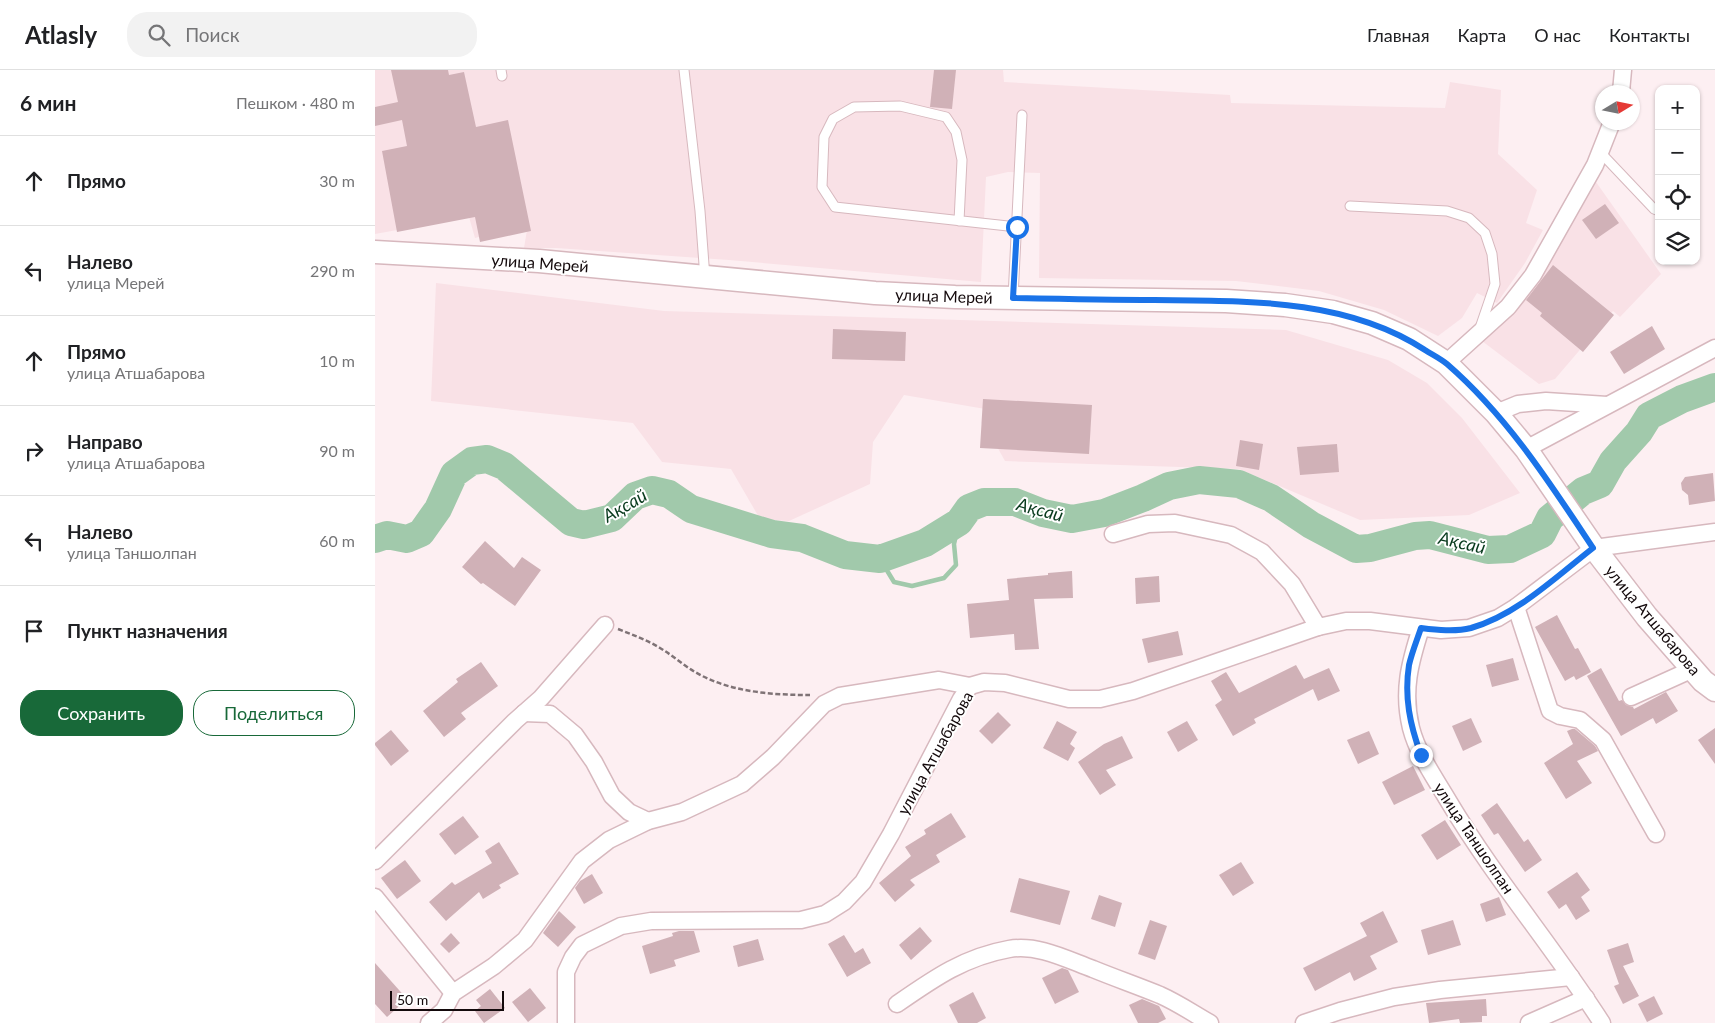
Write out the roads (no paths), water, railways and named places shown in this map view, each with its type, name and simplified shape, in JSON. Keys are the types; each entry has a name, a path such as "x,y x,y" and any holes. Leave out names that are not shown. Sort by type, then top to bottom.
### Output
{"main road":[{"name":"улица Мерей","path":"375,252 539,261 875,293 955,297 1227,301 1285,305 1333,312 1372,323 1409,339 1446,363 1496,413 1525,449 1576,521"},
{"name":"улица Атшабарова","path":"1576,521 1593,548 1647,617 1703,681 1715,690"}],"street":[{"path":"1622,85 1623,70"},
{"path":"1446,363 1508,307 1533,275 1595,165 1609,130"},
{"path":"1525,449 1715,348"},
{"path":"1496,413 1518,404 1546,401 1607,405"},
{"path":"1113,534 1148,524 1175,523 1231,535 1262,552 1292,584 1318,627"},
{"path":"1593,548 1715,532"},
{"name":"улица Атшабарова","path":"566,1023 566,972 573,957 582,945 621,926 651,921 801,920 825,914 844,902 863,882 891,834 961,699 970,686 984,682 1005,683 1069,699 1100,699 1133,692 1318,627 1346,621 1370,621 1441,630 1469,628 1498,618 1516,607 1593,548"},
{"path":"1516,607 1550,711 1560,716 1581,720 1603,740 1656,834"},
{"path":"375,861 541,698 605,625"},
{"name":"улица Таншолпан","path":"1421,628 1410,663 1407,691 1411,728 1421,755 1465,828 1602,1023"},
{"path":"1631,697 1693,669"},
{"path":"429,1023 444,1010 453,993 493,966 525,940 582,861 609,840 647,821 682,812 742,784 773,757 824,704 840,696 939,680 970,686"},
{"path":"524,713 550,714 575,735 594,762 612,796 629,812 647,821"},
{"path":"375,897 453,993"},
{"path":"897,1004 936,977 962,962 982,955 1011,949 1028,949 1049,952 1162,996 1211,1023"},
{"path":"1304,1023 1340,1011 1394,997 1440,990 1571,977"},
{"path":"1529,1023 1586,998"}],"lane":[{"path":"684,70 700,211 705,278"},
{"path":"959,221 962,160 956,132 946,117 900,106 854,107 833,119 824,137 822,187 835,207 959,221 1017,227"},
{"path":"1013,298 1022,115"},
{"path":"1600,152 1655,209"},
{"path":"1350,206 1447,211 1469,218 1485,233 1492,254 1495,284 1479,332"}],"waterway":[{"name":"Ақсай","path":"375,539 387,535 407,539 421,533 438,509 454,474 472,461 487,459 504,466 571,522 584,525 612,518 635,496 652,490 669,494 691,509 772,534 802,538 845,555 880,559 925,543 959,522 969,508 984,502 1015,502 1043,513 1072,519 1104,513 1169,486 1199,480 1239,484 1271,498 1311,525 1356,549 1370,548 1415,536 1430,535 1488,550 1510,549 1542,534 1550,518 1583,491 1600,484 1613,461 1639,432 1649,416 1682,399 1715,387"},
{"path":"880,559 894,582 912,586 944,578 956,565 954,544 959,522"}]}
